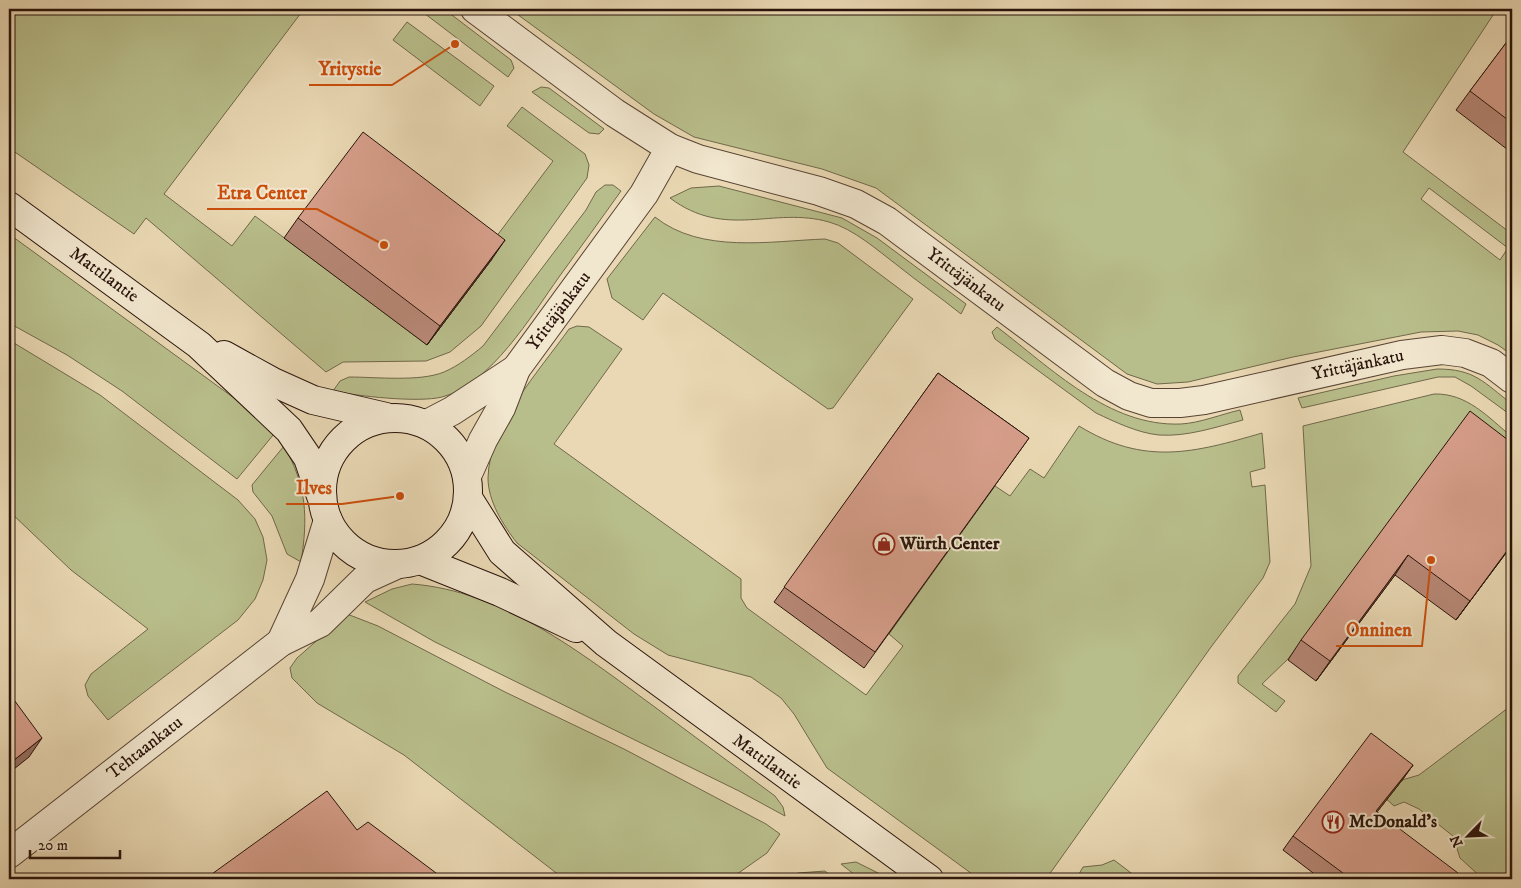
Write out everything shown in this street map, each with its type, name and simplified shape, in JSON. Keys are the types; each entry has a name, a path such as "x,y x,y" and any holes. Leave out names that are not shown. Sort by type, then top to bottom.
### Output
{"street":[{"path":"475,9 615,113 670,148"},
{"name":"Yrittäjänkatu","path":"468,487 483,440 501,408 516,369 644,194 670,148 698,160 819,191 856,204 887,221 1104,383 1129,396 1151,403 1180,403 1204,400 1402,355 1442,350 1465,353 1491,363 1512,379"},
{"name":"Mattilantie","path":"9,206 199,345 289,430 308,458 325,508"},
{"name":"Mattilantie","path":"199,345 236,360 273,382 313,400 386,417"},
{"name":"Yrittäjänkatu","path":"426,424 452,411 516,369"},
{"path":"386,417 407,418 426,424 445,437 460,455 468,487 463,518 453,536 438,550 409,562 377,562 356,553 340,539 325,508 324,472 334,449 348,434 366,423 386,417"},
{"name":"Mattilantie","path":"468,487 502,552 606,643 929,879"},
{"name":"Tehtaankatu","path":"281,642 310,579 325,508"},
{"name":"Mattilantie","path":"409,562 500,592 606,643"},
{"name":"Tehtaankatu","path":"9,854 281,642 320,622 366,579 409,562"}],"green space":[{"path":"9,9 304,9 164,194 232,246 255,216 427,345 491,260 484,253 553,161 507,126 522,107 585,154 589,165 587,178 481,326 450,352 426,361 343,362 326,372 146,218 134,234 9,148"},
{"path":"444,9 511,60 514,68 508,77 420,10"},
{"path":"510,9 1497,9 1403,152 1512,234 1512,355 1498,345 1478,335 1458,331 1421,332 1293,357 1188,382 1157,384 1127,374 876,188 822,169 694,137 654,114","holes":["1429,188 1508,248 1500,260 1421,199"]},
{"path":"407,22 494,86 480,106 393,40"},
{"path":"541,87 549,88 604,129 599,134 589,133 532,92"},
{"path":"605,185 613,185 621,191 523,329 493,364 477,379 460,390 431,399 388,398 333,391 340,381 349,377 423,377 444,372 469,357 483,346 586,210 596,192"},
{"path":"719,186 842,218 877,238 966,304 961,314 865,240 838,225 808,218 788,217 730,220 711,217 691,210 670,198 691,188"},
{"path":"655,217 673,229 715,241 759,243 825,239 838,243 913,299 833,408 828,409 663,293 643,320 612,298 607,279"},
{"path":"9,234 256,414 274,434 237,479 122,391 67,355 9,323"},
{"path":"577,326 589,327 622,349 554,444 741,579 741,598 747,608 866,695 903,646 889,634 995,486 1010,496 1030,469 1044,478 1079,426 1103,439 1125,447 1169,452 1214,446 1262,433 1265,468 1250,472 1252,487 1265,485 1270,562 1263,578 1211,647 1046,879 979,879 827,768 794,714 781,698 751,677 668,655 634,634 517,543 493,504 488,478 491,458 506,418 518,399 569,329"},
{"path":"997,327 1082,392 1129,416 1155,422 1181,424 1240,410 1243,420 1201,431 1170,435 1151,434 1127,427 1096,413 995,339 992,332"},
{"path":"9,340 100,395 238,500 255,519 263,537 267,560 263,580 255,599 238,620 108,720 88,696 85,685 91,674 148,629 71,570 9,511"},
{"path":"1437,369 1461,371 1486,383 1512,404 1512,416 1471,386 1455,377 1438,377 1302,408 1298,398 1394,376"},
{"path":"1434,394 1457,397 1467,402 1485,414 1512,437 1512,472 1456,431 1288,659 1262,684 1285,701 1276,712 1238,683 1238,676 1295,604 1311,566 1303,426"},
{"path":"284,446 297,475 304,502 305,531 301,562 287,554 272,516 253,492 252,485"},
{"path":"412,584 446,589 478,599 540,628 569,646 775,796 783,807 785,816 739,791 435,642 365,602 392,589"},
{"path":"347,614 378,626 505,692 624,749 766,824 780,834 767,853 730,879 564,879 404,755 317,703 292,678 290,668 297,658"},
{"path":"1512,705 1512,879 1483,879 1460,858 1453,836 1419,809 1404,802 1394,806 1382,795 1392,792 1402,780 1419,775"},
{"path":"1114,860 1139,879 1080,879 1079,874 1083,867 1102,865"},
{"path":"856,862 890,879 860,879 841,864"},
{"path":"825,871 835,879 789,879 798,873"}],"building":[{"path":"1512,35 1512,123 1470,91"},
{"path":"363,132 505,240 440,326 298,218"},
{"name":"Würth Center","path":"938,373 1029,438 875,652 784,587"},
{"path":"1470,411 1512,443 1512,544 1470,601 1408,555 1330,661 1301,640"},
{"path":"9,693 42,738 9,764"},
{"path":"1371,733 1413,765 1376,811 1458,873 1454,878 1456,879 1351,879 1293,836"},
{"path":"327,791 357,830 368,822 444,879 205,879"}],"place":[{"name":"Yritystie","path":"455,44"},
{"name":"Etra Center","path":"384,245"},
{"name":"Ilves","path":"400,496"},
{"name":"Würth Center","path":"884,544"},
{"name":"Onninen","path":"1431,560"},
{"name":"McDonald's","path":"1333,822"}]}
